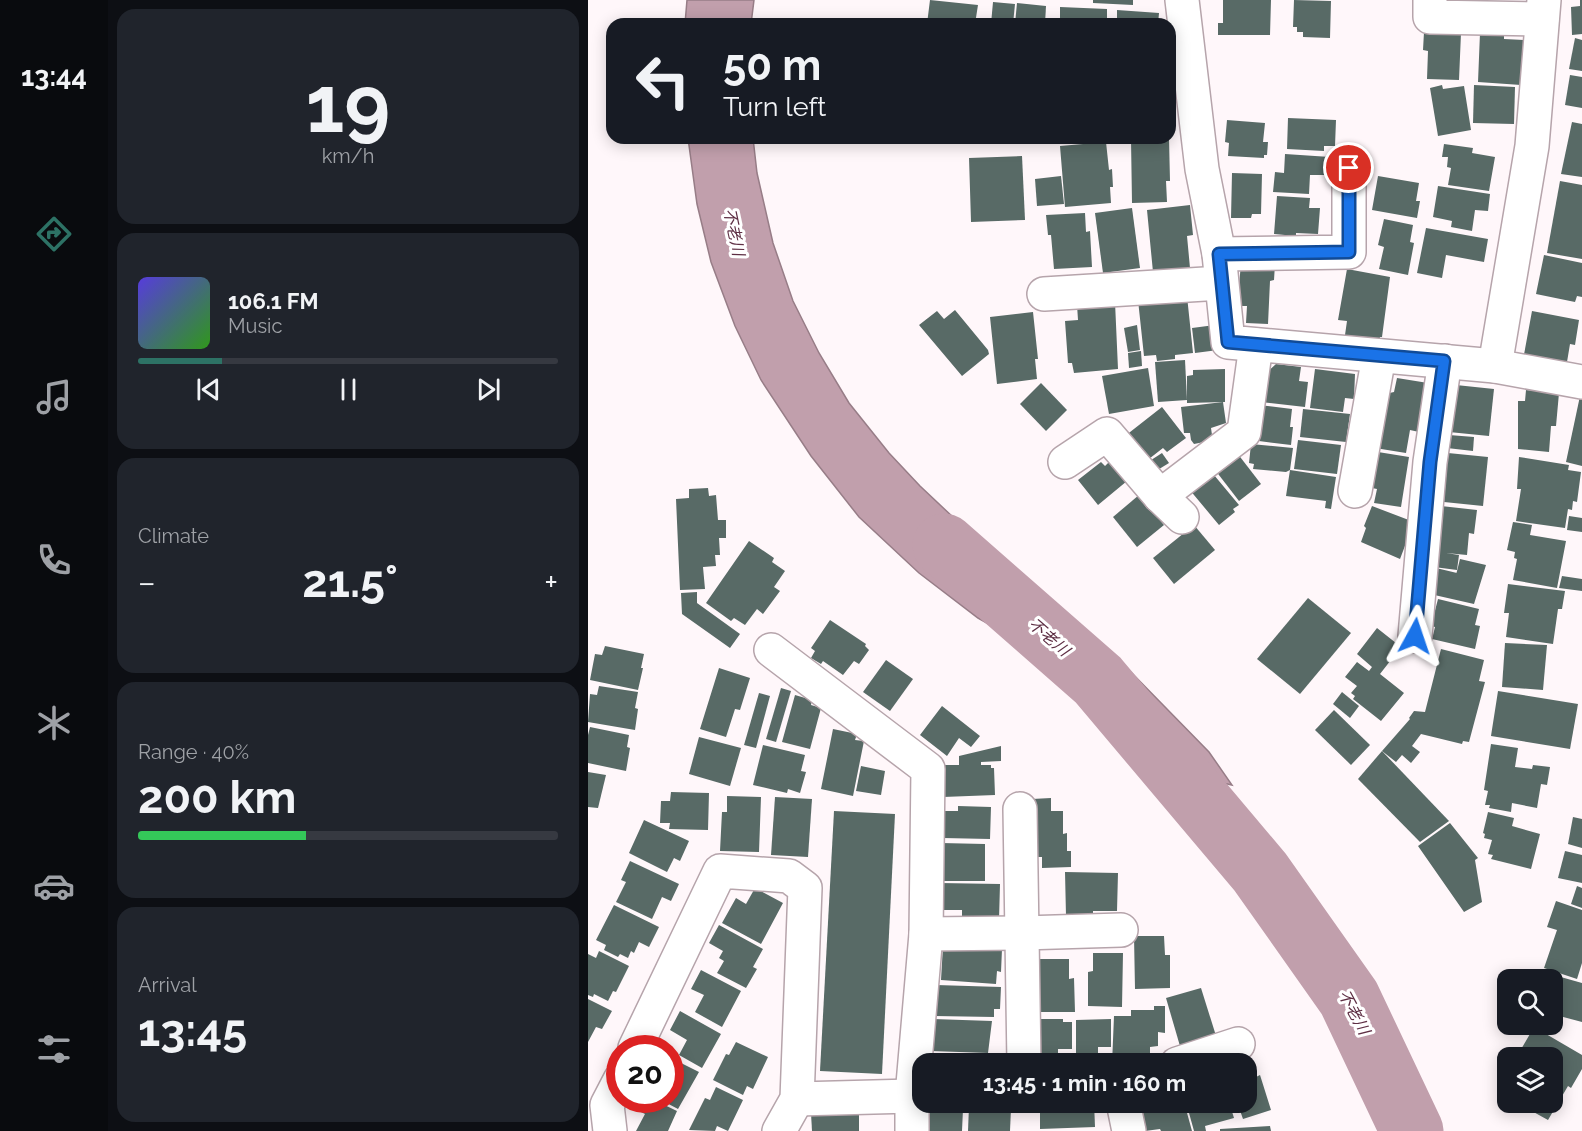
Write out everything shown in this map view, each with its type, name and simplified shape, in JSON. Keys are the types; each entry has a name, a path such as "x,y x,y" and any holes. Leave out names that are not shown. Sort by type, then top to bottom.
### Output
{"street":[{"path":"1182,0 1184,129 1202,169 1220,269 1228,342 1495,366 1582,382"},
{"path":"1430,0 1430,17 1543,10 1532,146 1495,366"},
{"path":"1044,294 1349,252 1349,168"},
{"path":"1065,462 1107,434 1171,506 1244,432 1256,345"},
{"path":"1355,491 1379,356"},
{"path":"1415,636 1430,462 1444,361"},
{"path":"771,650 928,769 926,934 916,1053"},
{"path":"1020,809 1024,1053"},
{"path":"640,1035 720,871 789,876 805,888 797,1099 779,1131"},
{"path":"926,934 1120,930"},
{"path":"1210,1053 1238,1044"},
{"path":"797,1099 912,1096"},
{"path":"609,1113 610,1131"},
{"path":"912,1113 912,1131"},
{"path":"1125,1113 1129,1131"}],"water":[{"path":"687,0 754,0 752,18 686,18"},
{"path":"689,144 754,144 757,173 773,243 793,301 819,353 849,403 889,453 920,486 973,536 1122,663 1209,752 1232,785 1223,783 1142,714 1099,671 1086,653 1081,640 1050,616 1016,596 1008,606 999,608 984,592 975,589 975,600 994,627 978,618 919,573 859,517 811,456 761,380 735,326 711,262 697,204"}],"building":[{"path":"930,0 978,5 976,18 928,18"},
{"path":"1093,0 1133,0 1133,5 1093,3"},
{"path":"1223,0 1271,0 1270,35 1218,35 1218,23 1223,23"},
{"path":"1294,0 1331,1 1330,38 1303,37 1303,32 1297,32 1297,27 1293,27"},
{"path":"1580,0 1582,0 1582,34 1572,35 1571,7 1580,6"},
{"path":"993,2 1015,4 1014,18 992,18"},
{"path":"1017,3 1046,6 1045,18 1016,18"},
{"path":"1060,7 1107,9 1107,18 1060,18"},
{"path":"1117,10 1159,13 1159,18 1117,18"},
{"path":"1424,32 1461,33 1459,80 1427,79 1428,51 1423,50"},
{"path":"1480,33 1504,35 1504,39 1524,40 1521,85 1478,82"},
{"path":"1575,38 1582,40 1582,71 1569,69"},
{"path":"1570,75 1582,77 1582,108 1565,105"},
{"path":"1442,85 1443,89 1464,86 1471,130 1438,136 1430,88"},
{"path":"1474,85 1515,87 1514,124 1473,123"},
{"path":"1288,118 1336,120 1335,146 1324,146 1324,151 1287,149"},
{"path":"1227,120 1265,123 1263,142 1268,142 1267,155 1264,155 1264,158 1228,156 1229,143 1225,142"},
{"path":"1572,122 1582,124 1582,177 1561,174"},
{"path":"1106,144 1109,170 1112,169 1111,203 1065,207 1060,146"},
{"path":"1131,144 1169,144 1170,181 1166,181 1167,202 1132,203"},
{"path":"1444,144 1473,148 1472,153 1495,157 1489,191 1448,185 1451,168 1447,167 1448,157 1442,157"},
{"path":"1285,154 1330,157 1328,175 1310,175 1309,194 1273,192 1275,172 1284,173"},
{"path":"1022,156 1025,220 971,222 969,158"},
{"path":"1232,173 1262,174 1261,214 1252,214 1251,218 1231,218"},
{"path":"1061,176 1064,204 1037,206 1035,179"},
{"path":"1378,176 1419,183 1416,201 1420,201 1417,218 1372,210"},
{"path":"1560,181 1582,185 1582,259 1547,253"},
{"path":"1438,186 1490,194 1488,211 1475,210 1472,231 1451,227 1452,221 1433,217"},
{"path":"1277,196 1310,198 1309,208 1320,208 1318,234 1296,233 1296,236 1274,234"},
{"path":"1190,205 1193,235 1187,236 1190,268 1153,272 1147,210"},
{"path":"1132,208 1140,268 1103,273 1095,213"},
{"path":"1085,213 1086,232 1090,231 1092,267 1054,269 1051,235 1048,235 1046,215"},
{"path":"1384,219 1413,225 1410,242 1414,243 1408,275 1379,269 1384,247 1378,245"},
{"path":"1426,228 1488,239 1484,262 1446,255 1442,278 1417,273"},
{"path":"1544,255 1582,263 1582,297 1577,296 1575,302 1536,294"},
{"path":"1241,263 1275,264 1274,280 1270,281 1268,324 1246,323 1247,306 1241,306 1241,297 1238,297"},
{"path":"1347,269 1390,277 1382,337 1379,341 1345,335 1347,321 1338,320"},
{"path":"1187,296 1193,353 1175,355 1175,359 1157,361 1156,355 1144,356 1138,300"},
{"path":"1115,302 1118,369 1074,373 1072,363 1068,363 1065,321 1078,320 1077,305"},
{"path":"955,310 989,354 962,376 919,325 937,311 944,319"},
{"path":"1532,311 1579,320 1575,345 1570,344 1566,368 1523,360"},
{"path":"1033,312 1038,359 1035,359 1037,379 997,384 990,317"},
{"path":"1137,325 1140,350 1128,352 1124,328"},
{"path":"1215,325 1218,350 1195,353 1192,328"},
{"path":"1141,351 1142,366 1129,368 1128,353"},
{"path":"1185,360 1187,400 1158,402 1155,362"},
{"path":"1276,364 1301,367 1299,381 1308,382 1305,407 1261,402 1266,373"},
{"path":"1148,368 1154,406 1109,414 1102,376"},
{"path":"1225,369 1225,402 1187,403 1187,376 1193,375 1193,370"},
{"path":"1315,369 1355,374 1354,399 1345,398 1343,412 1310,408"},
{"path":"1397,378 1428,383 1419,432 1410,430 1406,453 1375,448 1385,394 1394,392"},
{"path":"1041,383 1067,410 1046,431 1020,404"},
{"path":"1456,385 1494,389 1489,436 1449,432"},
{"path":"1526,390 1559,393 1556,426 1551,426 1549,452 1518,449 1518,401 1525,401"},
{"path":"1580,396 1582,397 1582,466 1566,462"},
{"path":"1223,402 1226,423 1211,428 1212,435 1204,442 1194,444 1190,433 1184,433 1181,407"},
{"path":"1259,405 1292,409 1291,445 1259,441"},
{"path":"1162,407 1186,438 1167,452 1163,448 1145,462 1125,436"},
{"path":"1303,409 1350,414 1346,442 1300,437"},
{"path":"1449,435 1474,437 1473,451 1447,448"},
{"path":"1298,440 1341,445 1337,474 1294,469"},
{"path":"1251,444 1293,448 1290,470 1286,472 1253,469 1254,464 1249,463"},
{"path":"1234,449 1261,484 1239,501 1212,466"},
{"path":"1378,452 1409,457 1401,507 1374,503 1377,489 1372,488"},
{"path":"1162,453 1169,463 1151,474 1145,464"},
{"path":"1448,453 1488,457 1483,506 1444,502"},
{"path":"1519,457 1569,465 1568,470 1581,472 1577,502 1573,501 1572,510 1568,509 1565,528 1516,521 1521,489 1517,489"},
{"path":"1110,461 1127,481 1098,505 1078,480 1101,462 1105,466"},
{"path":"1209,469 1239,505 1233,509 1235,512 1219,525 1189,489"},
{"path":"1290,470 1336,477 1331,509 1325,508 1326,501 1286,496"},
{"path":"708,488 709,496 716,495 718,520 726,520 726,538 719,538 720,555 715,555 716,566 703,567 705,589 680,590 676,499 689,498 689,489"},
{"path":"1139,495 1164,525 1137,547 1113,517"},
{"path":"1372,506 1414,522 1400,559 1361,542 1366,528 1364,526"},
{"path":"1441,506 1477,510 1474,534 1469,533 1467,555 1446,553 1459,555 1457,570 1434,567"},
{"path":"1569,516 1582,518 1582,532 1567,530"},
{"path":"1513,522 1532,525 1530,535 1566,541 1557,588 1513,580 1517,559 1514,558 1515,552 1507,550"},
{"path":"1194,525 1215,550 1174,584 1153,558"},
{"path":"749,541 774,558 772,562 785,571 774,587 780,591 763,614 757,609 745,625 734,618 731,621 706,603"},
{"path":"1460,559 1486,565 1474,604 1430,594 1436,568 1457,573"},
{"path":"1562,576 1582,579 1582,591 1559,588"},
{"path":"1508,584 1565,591 1562,609 1558,609 1553,644 1506,637 1509,613 1504,613"},
{"path":"697,592 697,603 740,634 730,648 682,614 681,593"},
{"path":"1308,598 1351,633 1300,694 1257,659"},
{"path":"1438,599 1479,609 1475,625 1480,626 1475,649 1432,639 1435,627 1431,626"},
{"path":"830,620 866,644 869,650 859,664 854,661 843,675 823,661 821,664 811,658 815,651 811,648"},
{"path":"1377,628 1401,647 1380,674 1404,693 1381,721 1353,699 1355,696 1351,693 1357,686 1345,677 1357,662 1369,671 1372,667 1357,654"},
{"path":"1505,643 1547,645 1543,690 1502,687"},
{"path":"605,646 644,654 638,690 590,680 595,654 602,655"},
{"path":"1441,649 1484,660 1479,681 1485,682 1469,742 1463,741 1462,744 1421,734 1412,746 1420,752 1411,763 1402,755 1396,762 1382,751 1410,719 1414,711 1425,712"},
{"path":"886,660 913,679 890,711 863,692"},
{"path":"719,668 750,678 740,710 735,709 726,737 700,729"},
{"path":"599,686 638,692 635,730 588,722 590,694 597,695"},
{"path":"781,688 791,691 776,742 766,739"},
{"path":"1498,691 1578,704 1570,749 1491,736"},
{"path":"1342,692 1359,706 1350,718 1333,704"},
{"path":"759,693 770,696 756,748 744,745"},
{"path":"795,695 812,700 811,705 821,708 810,749 782,742"},
{"path":"942,706 980,736 971,747 959,738 947,756 920,735"},
{"path":"1334,710 1370,745 1351,765 1315,730"},
{"path":"590,727 629,735 627,747 630,748 626,771 588,763"},
{"path":"833,729 857,734 855,740 864,741 853,796 821,789"},
{"path":"699,737 741,748 730,786 689,774"},
{"path":"1491,744 1518,748 1515,767 1532,769 1533,765 1550,767 1547,785 1541,784 1537,808 1512,803 1511,812 1489,808 1490,805 1485,805 1488,791 1484,790"},
{"path":"763,745 805,755 801,771 806,772 800,793 788,789 787,793 753,785"},
{"path":"1001,746 1001,761 981,762 981,765 991,765 991,768 994,768 995,795 943,797 943,765 959,765 959,756"},
{"path":"1382,751 1449,821 1420,842 1358,779"},
{"path":"861,766 885,771 881,795 856,791"},
{"path":"588,772 606,775 598,808 588,807"},
{"path":"671,792 709,793 708,830 669,829 670,823 660,823 661,801 670,801"},
{"path":"727,796 761,797 759,852 720,851 722,812 727,812"},
{"path":"775,797 812,799 808,857 771,855"},
{"path":"1051,798 1051,811 1063,811 1063,834 1067,833 1067,851 1071,851 1071,867 1042,868 1042,857 1035,857 1032,799"},
{"path":"958,806 991,807 990,839 943,838 944,811 958,811"},
{"path":"834,811 895,814 882,1074 820,1071"},
{"path":"1488,812 1514,818 1512,826 1540,834 1531,869 1491,859 1493,855 1488,854 1492,840 1484,838 1483,833"},
{"path":"1573,817 1582,819 1582,848 1568,844"},
{"path":"644,820 689,841 680,861 674,858 667,872 629,853"},
{"path":"1450,823 1478,858 1475,860 1482,902 1464,912 1418,846"},
{"path":"941,843 985,844 985,881 940,881"},
{"path":"1565,851 1582,855 1582,883 1558,878"},
{"path":"630,861 679,884 671,901 662,897 652,919 616,902 626,882 621,880"},
{"path":"1065,872 1118,873 1117,911 1093,911 1093,916 1066,916"},
{"path":"939,883 1000,884 999,920 962,920 962,910 938,910"},
{"path":"1577,886 1582,888 1582,908 1571,904"},
{"path":"755,888 783,903 761,944 722,923 736,898 746,904"},
{"path":"1556,901 1582,910 1582,963 1577,979 1563,974 1563,969 1544,968 1557,930 1547,927"},
{"path":"614,905 659,927 649,947 639,942 634,953 631,951 628,958 620,954 618,957 604,950 606,945 596,940"},
{"path":"719,925 763,949 753,967 757,969 746,988 717,973 724,961 719,958 723,951 709,943"},
{"path":"1134,936 1164,936 1165,955 1170,955 1170,988 1135,989"},
{"path":"943,946 1002,949 1001,972 997,971 996,984 941,980"},
{"path":"599,951 629,966 616,992 613,991 608,1001 594,994 593,997 588,995 588,954 596,958"},
{"path":"1093,953 1123,953 1122,1007 1088,1006 1088,972 1093,971"},
{"path":"1038,959 1069,959 1069,979 1074,978 1075,1012 1040,1012"},
{"path":"701,970 741,991 722,1027 695,1012 704,995 691,989"},
{"path":"1563,978 1582,983 1582,1022 1563,1017"},
{"path":"936,985 1001,987 1000,1009 994,1009 994,1017 935,1016"},
{"path":"1201,988 1217,1039 1182,1053 1166,998"},
{"path":"588,999 612,1011 602,1029 596,1027 588,1042"},
{"path":"1154,1006 1165,1006 1165,1033 1158,1032 1158,1046 1150,1047 1150,1053 1112,1053 1114,1016 1131,1016 1131,1010 1154,1010"},
{"path":"680,1011 721,1034 702,1068 684,1058 684,1046 687,1040 684,1035 678,1035 670,1030"},
{"path":"933,1019 992,1021 988,1053 931,1051"},
{"path":"1034,1019 1063,1019 1063,1022 1072,1022 1072,1049 1058,1049 1058,1053 1036,1053"},
{"path":"1111,1019 1111,1047 1098,1047 1098,1053 1076,1053 1076,1020"},
{"path":"1529,1035 1548,1035 1582,1055 1582,1069 1571,1088 1568,1086 1563,1094 1563,1047 1522,1047"},
{"path":"736,1042 768,1057 753,1089 747,1086 743,1095 713,1080 726,1054 729,1055"},
{"path":"684,1064 699,1072 684,1098"},
{"path":"1260,1075 1271,1110 1243,1119 1241,1113 1257,1113 1257,1076"},
{"path":"716,1087 743,1100 728,1131 717,1126 715,1131 689,1130 705,1098 710,1100"},
{"path":"859,1108 859,1131 812,1131 811,1113"},
{"path":"643,1113 676,1113 668,1131 636,1131 645,1114"},
{"path":"928,1113 963,1113 962,1131 927,1131"},
{"path":"969,1113 1011,1113 1010,1131 968,1131"},
{"path":"1040,1113 1094,1113 1095,1127 1040,1129"},
{"path":"1142,1113 1187,1113 1192,1131 1161,1131 1160,1129 1145,1131"},
{"path":"1189,1113 1232,1113 1234,1118 1205,1126 1206,1131 1194,1131"},
{"path":"1535,1113 1552,1113 1548,1120"},
{"path":"1270,1126 1271,1131 1220,1131 1220,1129"}],"waterway":[{"name":"不老川","path":"944,545 1098,680 1260,872 1349,998 1412,1131"}],"route":[{"path":"1349,168 1349,252 1219,254 1228,342 1444,361 1430,462 1415,636"}]}
